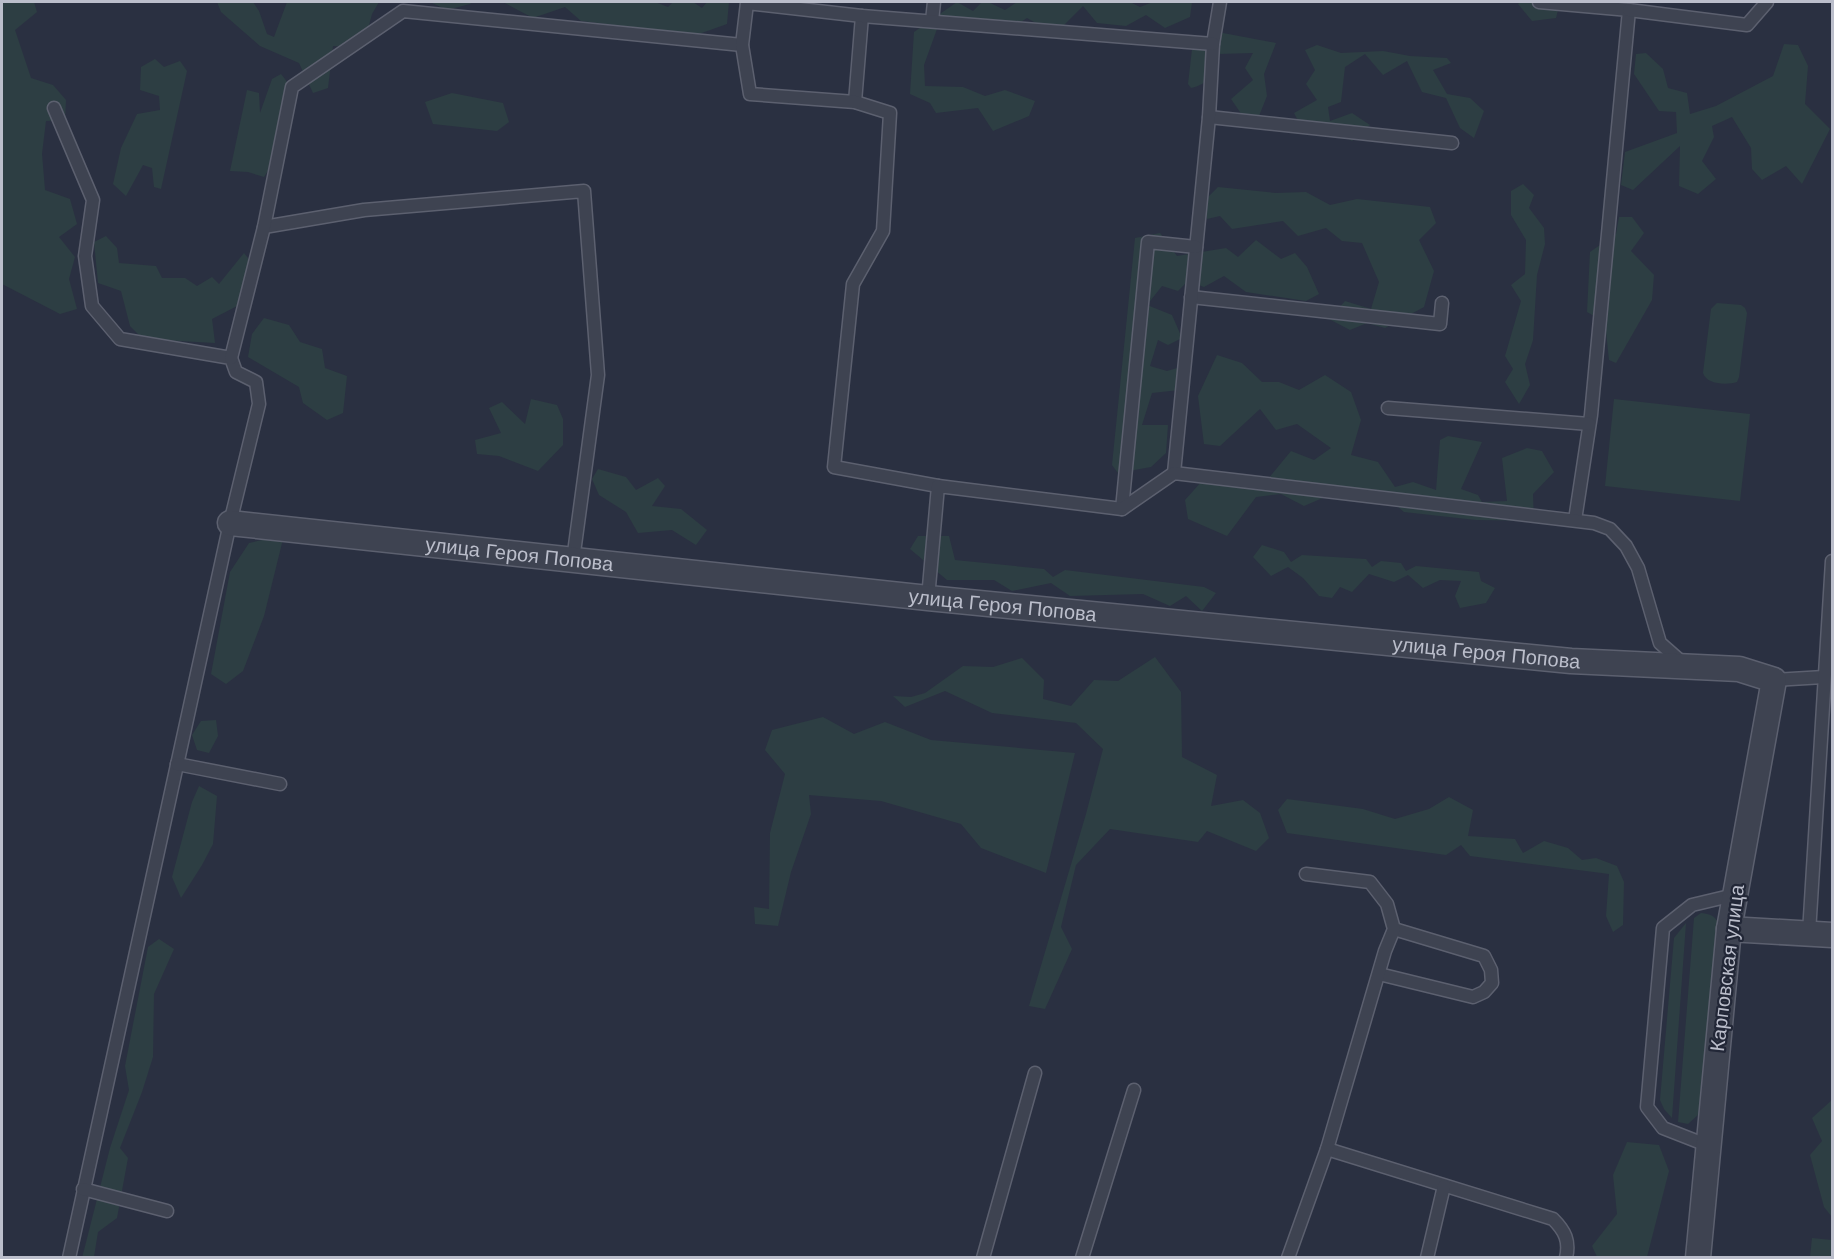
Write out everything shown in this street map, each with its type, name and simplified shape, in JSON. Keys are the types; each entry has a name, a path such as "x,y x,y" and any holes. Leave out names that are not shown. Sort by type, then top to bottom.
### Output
{"street":[{"name":"улица Героя Попова","path":"230,523 928,598 1571,661 1738,669 1774,680"},
{"name":"Карповская улица","path":"1698,1257 1729,929 1774,680"},
{"path":"1729,929 1821,934"}],"lane":[{"path":"932,21 934,2"},
{"path":"1174,473 1209,117 1213,44 1220,2"},
{"path":"1539,2 1629,10 1747,25 1767,2"},
{"path":"1213,44 862,16 838,7 747,3 742,45 750,94 855,102 890,112 883,231 853,284 834,467 938,486 1122,509 1174,473 1594,523 1610,529 1626,546 1638,568 1660,643 1687,666"},
{"path":"1575,520 1589,424 1629,10"},
{"path":"69,1257 258,404 256,382 236,372 231,357 264,227 292,87 403,11 742,45"},
{"path":"855,102 862,16"},
{"path":"54,108 93,200 85,256 92,306 120,339 231,357"},
{"path":"1209,117 1452,143"},
{"path":"264,227 364,210 584,191 598,375 573,560"},
{"path":"1122,509 1148,242 1196,247"},
{"path":"1191,297 1440,324 1442,303"},
{"path":"1388,408 1589,424"},
{"path":"928,598 938,486"},
{"path":"1821,934 1824,677 1833,561"},
{"path":"1774,680 1824,677"},
{"path":"177,764 280,784"},
{"path":"1288,1257 1328,1149 1394,929 1387,904 1370,882 1306,874"},
{"path":"1709,1146 1663,1128 1647,1107 1663,928 1692,905 1734,895"},
{"path":"1379,974 1473,997 1484,992 1492,983 1491,970 1484,956 1394,929"},
{"path":"983,1257 1035,1073"},
{"path":"1082,1257 1134,1090"},
{"path":"1328,1149 1553,1219 1563,1229 1569,1246 1566,1257"},
{"path":"1427,1257 1444,1186"},
{"path":"83,1189 166,1211"}],"shaded area":[{"path":"2,2 34,2 37,12 15,30 31,78 53,85 66,100 65,120 46,121 42,154 45,190 70,199 77,224 59,237 75,257 69,279 77,309 60,314 2,284"},
{"path":"217,2 253,2 259,11 267,34 274,37 287,2 379,2 372,14 363,48 333,46 328,88 313,93 299,63 260,46 221,12"},
{"path":"430,2 472,2 447,10"},
{"path":"503,2 655,2 668,7 673,2 693,2 702,8 707,2 729,2 727,24 696,35 581,21 565,7 533,18"},
{"path":"957,2 973,11 982,2 988,2 1005,10 1017,2 1130,2 1140,7 1153,2 1192,2 1190,17 1165,28 1146,15 1126,26 1097,23 1083,6 1055,34 1027,18 1007,31 937,29 924,65 925,86 963,87 985,96 1005,90 1035,101 1029,116 993,131 978,108 936,113 930,103 910,94 914,32"},
{"path":"1520,2 1560,2 1556,18 1532,21 1518,4"},
{"path":"1223,33 1276,43 1264,74 1267,96 1259,116 1242,115 1231,99 1253,80 1245,68 1253,53 1218,54 1213,71 1207,80 1191,88 1188,84 1192,49"},
{"path":"1784,44 1798,45 1808,66 1805,104 1830,129 1802,184 1786,166 1762,180 1752,169 1751,148 1732,117 1712,126 1714,137 1702,161 1716,179 1698,194 1679,186 1680,146 1633,190 1621,185 1625,152 1677,133 1676,112 1659,111 1634,74 1636,54 1646,53 1663,69 1668,88 1687,93 1690,114 1716,106 1773,76"},
{"path":"1317,45 1341,53 1383,51 1410,56 1447,58 1451,63 1433,70 1447,94 1470,98 1484,111 1474,138 1460,128 1446,98 1422,92 1407,61 1383,75 1365,54 1345,67 1341,102 1328,107 1330,121 1352,113 1370,125 1352,141 1325,125 1305,134 1294,113 1317,100 1306,84 1315,70 1305,50"},
{"path":"155,59 164,67 180,61 187,71 161,189 154,187 152,168 143,165 126,196 113,184 121,148 137,114 160,110 159,96 140,90 141,67"},
{"path":"281,74 288,83 281,151 264,177 248,172 230,171 247,90 259,93 260,113 272,79"},
{"path":"452,93 503,103 509,122 497,131 433,124 425,102"},
{"path":"1523,184 1534,195 1529,208 1544,228 1545,244 1537,275 1533,340 1525,364 1530,385 1519,404 1505,382 1513,369 1505,356 1521,301 1511,285 1525,274 1526,240 1511,215 1511,191"},
{"path":"1218,187 1276,193 1306,192 1330,205 1357,199 1430,207 1436,223 1419,240 1434,271 1424,307 1385,328 1367,323 1350,330 1329,319 1345,301 1371,309 1379,282 1362,243 1342,241 1326,228 1298,236 1283,221 1232,229 1220,216 1207,219 1204,201"},
{"path":"1619,217 1632,217 1644,233 1631,251 1654,275 1652,300 1616,363 1609,360 1605,322 1587,312 1590,252 1616,234"},
{"path":"1160,233 1177,256 1226,248 1238,257 1256,240 1281,259 1295,253 1307,267 1319,294 1306,301 1246,292 1224,276 1204,287 1188,281 1178,291 1162,286 1147,305 1172,315 1182,338 1168,345 1158,340 1150,366 1167,371 1191,364 1189,389 1152,393 1142,425 1168,425 1166,453 1151,467 1118,473 1112,465 1135,238"},
{"path":"106,236 117,248 119,263 156,266 162,278 185,278 197,286 212,277 219,284 244,253 251,262 239,305 212,319 215,343 143,339 130,326 121,291 98,283 94,242"},
{"path":"1717,303 1741,305 1747,313 1739,377 1737,382 1733,383 1713,382 1703,373 1711,309"},
{"path":"264,318 289,325 300,342 322,349 325,368 347,376 343,413 327,420 303,403 299,387 248,357 252,334"},
{"path":"1217,355 1242,363 1262,382 1279,382 1299,390 1325,375 1351,392 1361,420 1351,455 1378,462 1395,487 1413,482 1436,490 1440,440 1448,436 1482,442 1461,489 1478,495 1482,502 1507,501 1502,458 1527,448 1542,451 1554,472 1533,494 1534,521 1476,520 1404,512 1378,490 1346,488 1304,506 1281,494 1256,497 1227,536 1188,519 1185,500 1211,471 1268,479 1291,451 1314,460 1331,448 1297,424 1276,430 1260,409 1220,446 1204,444 1198,396"},
{"path":"531,399 557,405 563,419 563,445 538,471 499,456 477,454 475,440 501,433 489,408 502,402 525,424"},
{"path":"1614,399 1750,414 1740,501 1605,486"},
{"path":"598,469 626,477 636,490 658,478 665,486 652,506 681,509 707,530 696,545 672,530 638,533 626,512 599,495 592,479"},
{"path":"284,535 264,616 243,671 226,684 211,674 230,572 249,543"},
{"path":"918,536 949,536 955,560 1044,569 1053,577 1065,570 1204,587 1216,593 1202,611 1186,596 1170,606 1143,594 1070,596 1051,583 1012,591 994,580 947,580 910,549"},
{"path":"1262,545 1284,552 1291,562 1302,555 1366,559 1372,567 1381,561 1401,563 1406,571 1416,566 1479,572 1481,581 1495,588 1486,603 1460,608 1455,596 1461,581 1440,580 1423,588 1408,575 1394,582 1369,574 1352,592 1340,587 1332,598 1319,596 1303,578 1288,567 1271,576 1253,557"},
{"path":"1155,657 1181,692 1182,757 1217,775 1211,806 1243,800 1260,813 1269,838 1256,851 1207,831 1198,842 1110,829 1076,865 1061,927 1072,949 1045,1009 1029,1006 1103,749 1076,723 992,713 945,691 905,707 893,696 911,697 925,693 963,666 993,667 1022,658 1044,680 1043,699 1071,706 1094,680 1118,681"},
{"path":"823,717 854,734 885,722 931,740 1075,753 1046,873 981,848 961,824 881,801 809,795 811,814 791,872 778,926 755,924 754,907 769,909 770,833 785,774 765,750 772,730"},
{"path":"216,720 218,736 209,753 197,750 192,735 201,721"},
{"path":"199,786 217,796 213,844 181,898 172,877 192,802"},
{"path":"1449,797 1473,810 1468,836 1515,839 1523,853 1544,841 1568,848 1582,860 1596,858 1617,866 1624,882 1623,925 1613,932 1606,916 1609,874 1470,856 1461,845 1446,855 1287,833 1278,810 1287,799 1363,809 1395,819 1429,809"},
{"path":"1701,913 1714,917 1720,928 1702,1103 1699,1114 1688,1124 1678,1122 1694,918"},
{"path":"1686,923 1672,1118 1660,1100 1674,938"},
{"path":"159,939 174,949 154,994 153,1057 120,1148 128,1158 117,1218 98,1232 94,1257 82,1258 110,1148 129,1090 125,1066 148,947"},
{"path":"1832,1100 1832,1217 1824,1207 1810,1155 1822,1141 1812,1118"},
{"path":"1627,1142 1659,1145 1669,1171 1647,1257 1597,1257 1592,1246 1617,1214 1613,1175"},
{"path":"1812,1238 1832,1240 1832,1257 1810,1257"}]}
